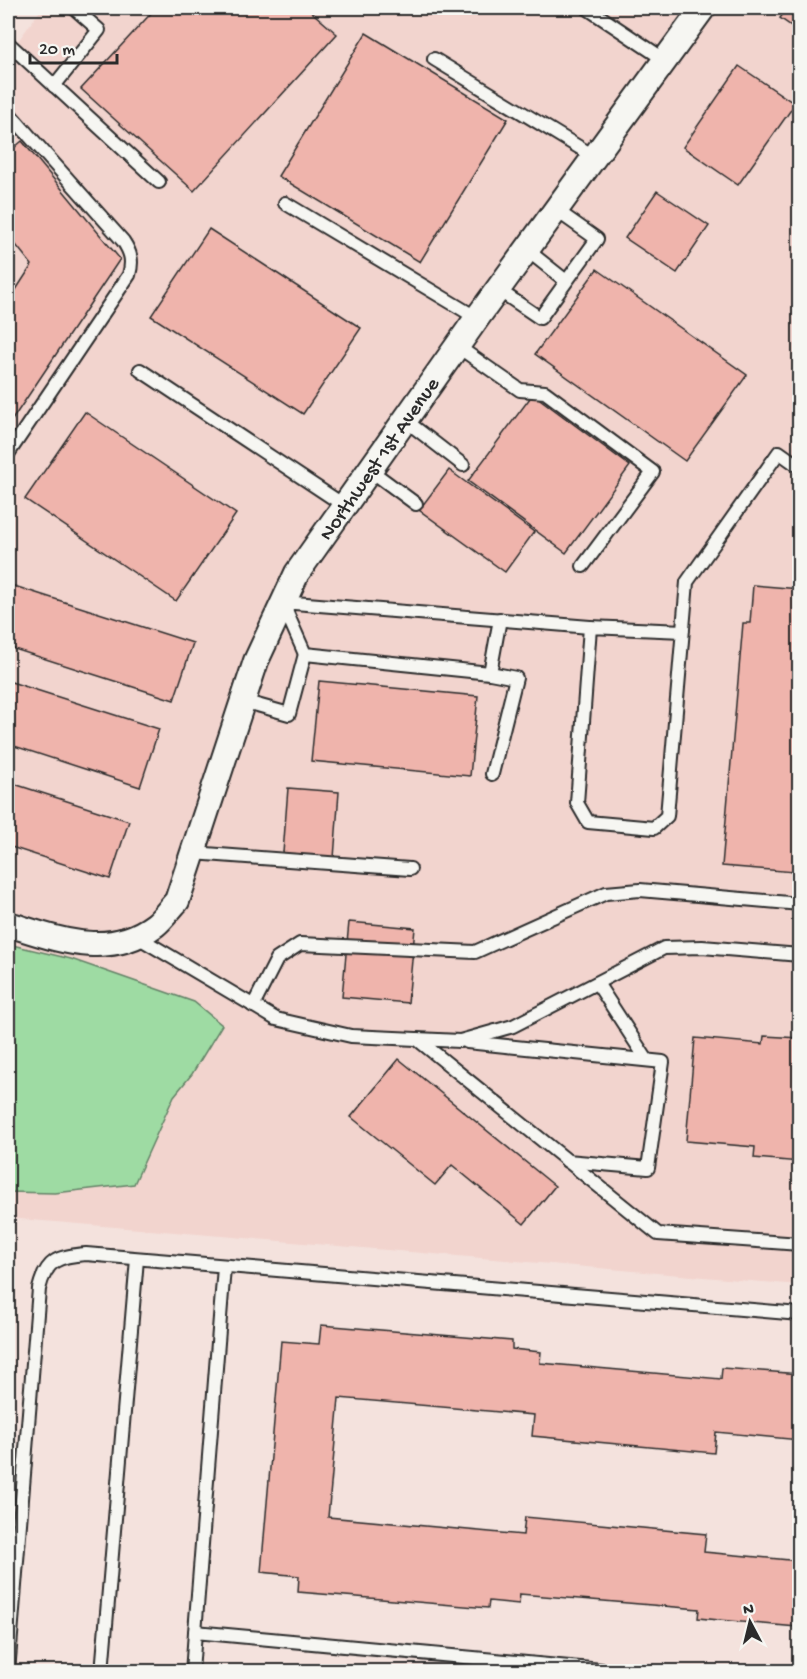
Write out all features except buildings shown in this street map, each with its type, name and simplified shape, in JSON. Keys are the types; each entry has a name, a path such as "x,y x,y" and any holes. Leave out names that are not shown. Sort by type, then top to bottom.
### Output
{"street":[{"name":"Northwest 1st Avenue","path":"131,938 155,925 177,901 256,661 297,573 477,318 703,8"},
{"path":"8,924 68,943 94,946 131,938"}],"lane":[{"path":"54,86 99,30 74,8"},
{"path":"586,8 665,60"},
{"path":"8,43 159,182"},
{"path":"434,59 595,157"},
{"path":"8,112 123,241 130,251 132,265 129,275 8,454"},
{"path":"285,203 477,318"},
{"path":"498,289 540,318 597,239 555,210"},
{"path":"526,250 566,281"},
{"path":"457,346 520,390 545,392 653,472 583,566"},
{"path":"140,370 345,506"},
{"path":"405,420 463,465"},
{"path":"590,627 577,803 588,822 654,828 667,816 687,582 779,452 800,467"},
{"path":"370,470 417,504"},
{"path":"243,701 289,714 305,654 282,602 590,627 683,631"},
{"path":"490,673 500,619"},
{"path":"305,654 490,673 516,678 492,774"},
{"path":"193,853 410,869"},
{"path":"253,1006 277,959 300,944 476,952 606,893 640,890 800,904"},
{"path":"131,938 276,1019 351,1036 460,1041 663,1062 648,1168 567,1161"},
{"path":"460,1041 513,1026 664,948 702,947 800,955"},
{"path":"597,983 647,1060"},
{"path":"417,1039 658,1234 800,1244"},
{"path":"8,1671 38,1300 42,1274 58,1258 70,1255 137,1259 800,1314"},
{"path":"102,1671 137,1259"},
{"path":"192,1671 224,1267"},
{"path":"195,1632 623,1671"}],"shaded area":[{"path":"42,8 799,8 799,1285 8,1218 8,55"}],"green space":[{"path":"8,944 71,959 194,1002 222,1025 192,1074 174,1096 134,1184 55,1193 8,1192"}]}
